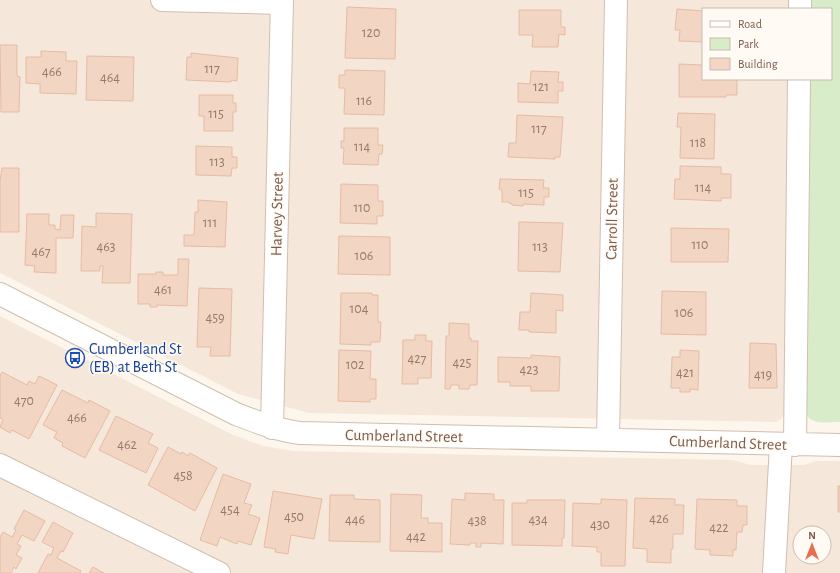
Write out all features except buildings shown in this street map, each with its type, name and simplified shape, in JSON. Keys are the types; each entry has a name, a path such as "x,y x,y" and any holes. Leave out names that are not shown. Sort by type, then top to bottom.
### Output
{"street":[{"path":"162,0 282,1"},
{"name":"Carroll Street","path":"608,439 616,0"},
{"name":"Harvey Street","path":"272,428 282,1"},
{"path":"774,573 788,444 799,80"},
{"name":"Cumberland Street","path":"1,296 236,414 272,428 286,431 428,437 608,439 840,445"},
{"path":"0,465 219,573"}],"shaded area":[{"path":"0,0 800,0 800,8 702,8 702,80 799,80 795,414 784,414 781,419 776,422 309,413 238,394 0,273"},
{"path":"0,316 233,435 264,446 293,451 732,460 751,465 804,465 816,461 840,461 840,573 0,573"}],"green space":[{"path":"800,0 840,0 840,422 816,422 808,417 806,413 799,80 832,80 832,8 800,8"}],"place":[{"name":"Cumberland St (EB) at Beth St","path":"75,358"}]}
